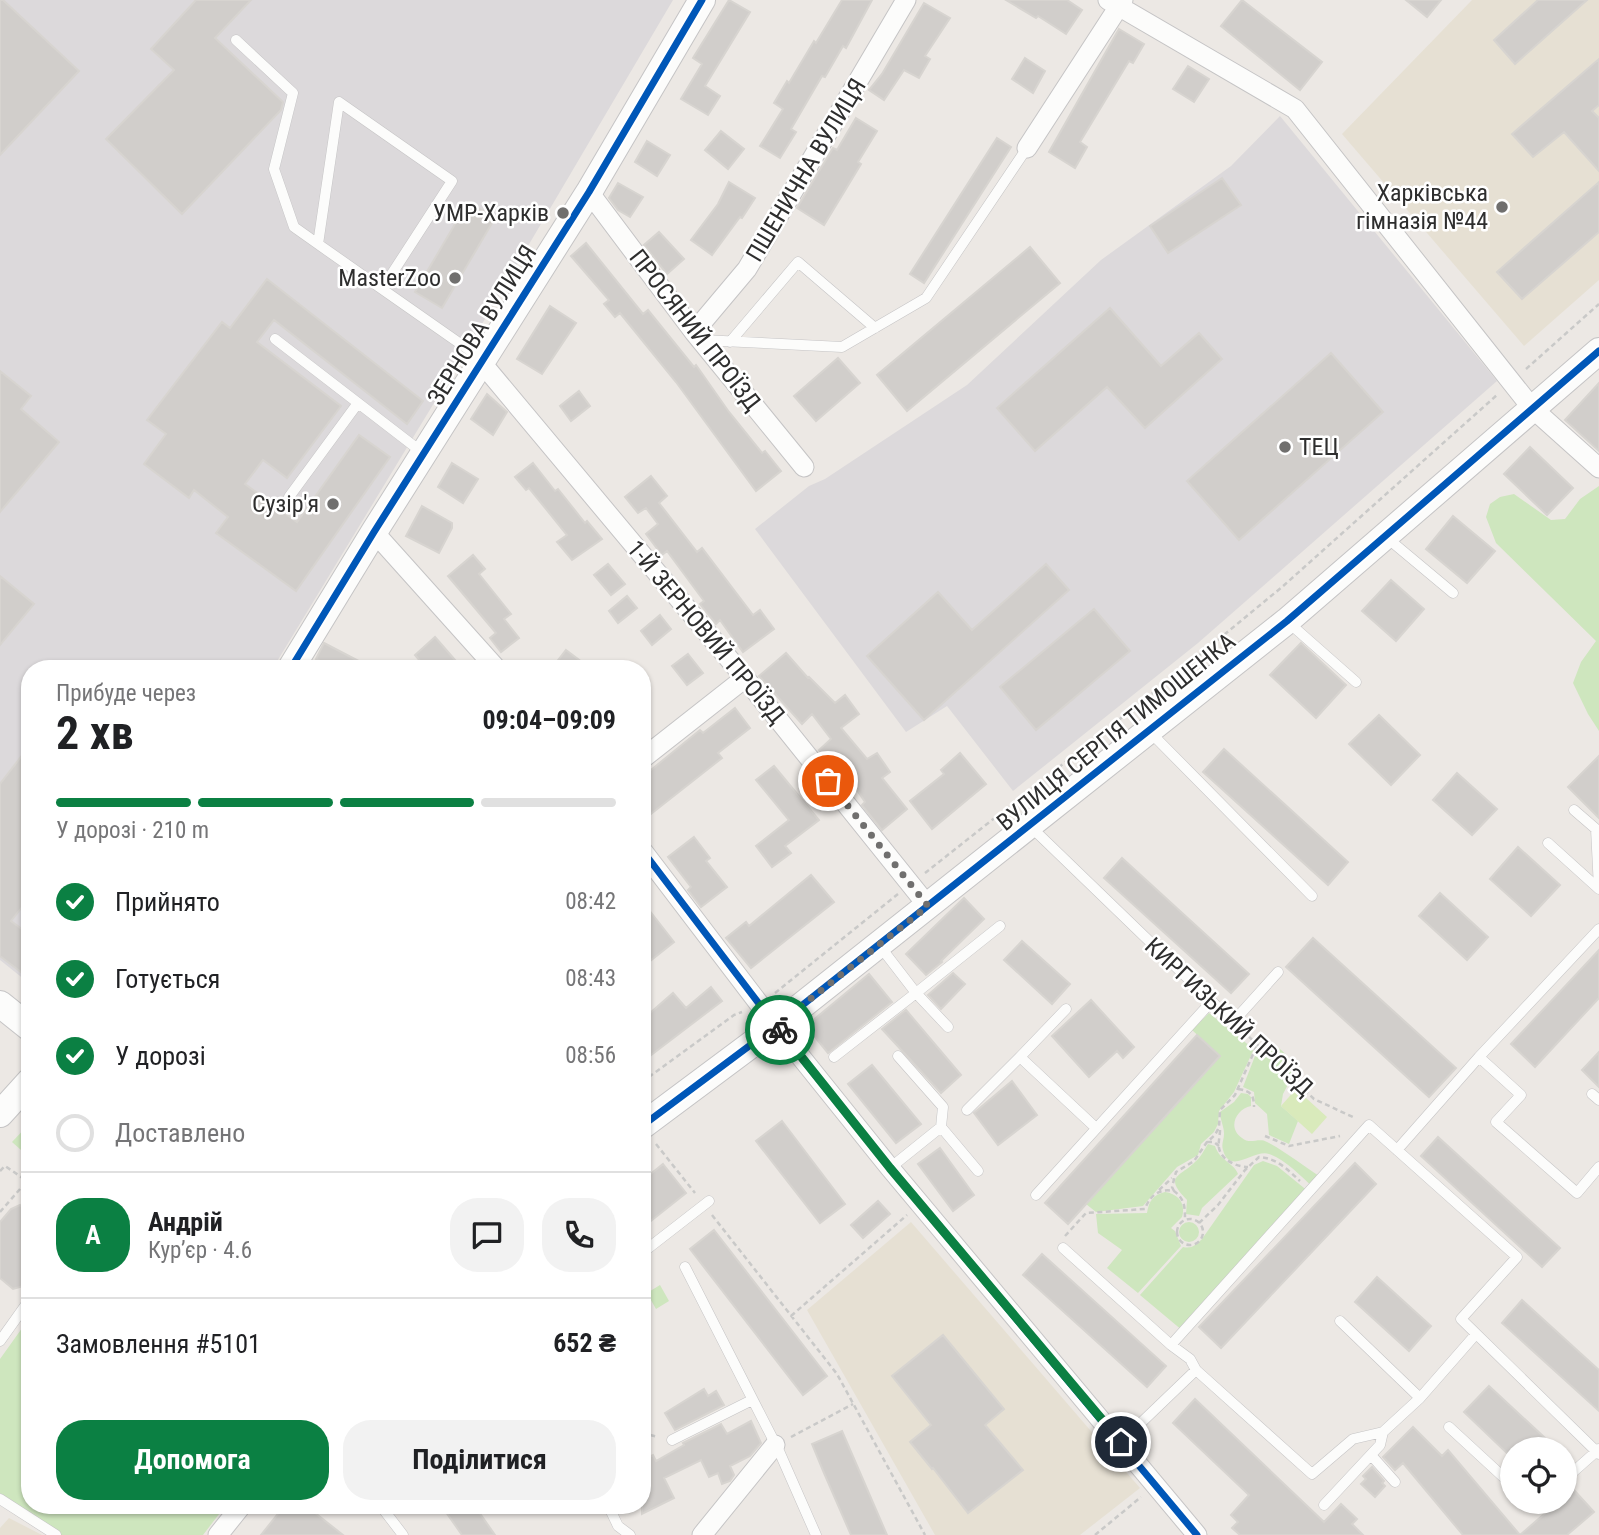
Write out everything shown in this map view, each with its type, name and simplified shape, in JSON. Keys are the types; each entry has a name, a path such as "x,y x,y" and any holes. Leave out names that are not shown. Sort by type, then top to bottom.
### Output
{"street":[{"name":"ЗЕРНОВА ВУЛИЦЯ","path":"296,660 423,453 589,192 702,0"},
{"name":"ПШЕНИЧНА ВУЛИЦЯ","path":"698,336 747,269 906,0"},
{"path":"1027,148 1117,2 1295,109 1532,408 1599,468"},
{"name":"ПРОСЯНИЙ ПРОЇЗД","path":"589,192 698,336 804,467"},
{"name":"ВУЛИЦЯ СЕРГІЯ ТИМОШЕНКА","path":"651,1130 776,1026 1287,621 1599,351"},
{"name":"1-Й ЗЕРНОВИЙ ПРОЇЗД","path":"481,362 745,678 928,906"},
{"path":"374,532 489,660"},
{"path":"651,752 745,678"},
{"path":"651,862 776,1026 890,1168 1197,1535"},
{"path":"0,1004 21,1021"},
{"path":"0,1114 21,1091"},
{"path":"702,1535 775,1445"},
{"path":"218,1535 235,1514"}],"lane":[{"path":"236,40 293,93 274,169 294,227 472,352 481,362"},
{"path":"318,244 339,102 452,181 382,289"},
{"path":"698,336 730,342 842,347 926,298 1027,148"},
{"path":"730,342 798,262 875,328"},
{"path":"275,339 423,453"},
{"path":"289,497 358,403"},
{"path":"1385,537 1452,593"},
{"path":"1287,621 1356,682"},
{"path":"1148,730 1312,896"},
{"path":"1574,810 1595,829 1599,888"},
{"name":"КИРГИЗЬКИЙ ПРОЇЗД","path":"1030,826 1233,1021"},
{"path":"1548,843 1599,888"},
{"path":"834,1057 1000,926"},
{"path":"1397,1150 1479,1057 1599,929"},
{"path":"879,945 916,993 948,1027"},
{"path":"1233,1021 1278,972"},
{"path":"1035,1195 1211,1002"},
{"path":"967,1110 1066,1009"},
{"path":"890,1168 941,1127 943,1107 898,1056"},
{"path":"1020,1057 1096,1128"},
{"path":"1479,1057 1521,1095 1496,1122 1577,1193 1599,1167"},
{"path":"1171,1345 1369,1125 1517,1258 1461,1319 1598,1452 1577,1469"},
{"path":"941,1127 978,1171"},
{"path":"651,1246 707,1203"},
{"path":"1063,1248 1190,1359 1196,1370 1312,1474 1353,1439 1383,1432 1420,1398 1476,1334"},
{"path":"685,1267 775,1445 816,1535"},
{"path":"0,1341 21,1312"},
{"path":"1340,1321 1420,1398"},
{"path":"1121,1442 1196,1370"},
{"path":"672,1440 752,1400"},
{"path":"1449,1427 1500,1474"},
{"path":"1324,1504 1380,1445 1383,1432"},
{"path":"1371,1455 1395,1482"},
{"path":"0,1499 21,1512"},
{"path":"23,1514 56,1535"},
{"path":"387,1514 402,1535"},
{"path":"612,1514 618,1526 630,1535"}],"path":[{"path":"651,1075 734,1015 760,1004 1168,681 1282,587 1599,304"},
{"path":"1248,1167 1242,1167 1223,1156 1219,1146 1220,1110 1232,1101 1257,1045"},
{"path":"1238,1089 1254,1097 1254,1107"},
{"path":"1063,1248 1058,1244 1086,1213 1145,1209 1154,1194 1198,1157 1206,1142 1215,1135 1219,1125"},
{"path":"1265,1136 1283,1145 1299,1146 1369,1125"},
{"path":"651,1137 707,1203 837,1374 925,1535"},
{"path":"1206,1142 1214,1142 1219,1146"},
{"path":"1199,1223 1259,1157 1280,1163 1311,1190"},
{"path":"0,1171 5,1166 21,1177"},
{"path":"1175,1176 1172,1187 1184,1203 1185,1220"},
{"path":"0,1212 21,1190"},
{"path":"1154,1194 1174,1191"},
{"path":"791,1316 911,1211"},
{"path":"1192,1219 1202,1227 1202,1236 1197,1243 1189,1245 1181,1242 1177,1235 1178,1227 1185,1220 1192,1219"},
{"path":"775,1445 853,1404"},
{"path":"651,1435 672,1440"},
{"path":"1095,1535 1156,1485"}],"shaded area":[{"path":"0,0 673,0 482,324 278,660 21,660 21,977 0,960"},
{"name":"Харківська гімназія №44","path":"1472,0 1599,0 1599,280 1524,346 1342,134"},
{"path":"1280,116 1497,381 1198,643 1013,791 947,706 906,732 755,529 809,486 825,479 967,385 1101,260 1231,166"},
{"path":"911,1222 1140,1488 1080,1535 935,1535 807,1310"},
{"path":"9,1518 42,1535 0,1535 0,1528"}],"green space":[{"path":"1599,486 1599,731 1573,683 1581,662 1596,641 1496,543 1486,517 1490,504 1500,497 1514,494 1551,520 1565,519 1580,499"},
{"path":"1209,1013 1253,1051 1234,1092 1219,1111 1214,1132 1201,1144 1198,1155 1177,1167 1143,1206 1096,1212 1086,1204 1220,1056 1192,1030"},
{"path":"1269,1044 1285,1053 1296,1069 1283,1094 1281,1106 1298,1121 1289,1144 1269,1135 1267,1114 1255,1103 1254,1092 1243,1087 1255,1056"},
{"path":"1296,1089 1327,1117 1312,1134 1281,1106"},
{"path":"1241,1093 1251,1097 1251,1106 1241,1111 1235,1119 1237,1134 1248,1141 1267,1142 1322,1178 1313,1187 1287,1164 1269,1154 1263,1153 1237,1161 1226,1157 1222,1148 1224,1131 1220,1112"},
{"path":"21,1132 21,1150 12,1142"},
{"path":"1208,1144 1215,1146 1238,1174 1202,1208 1199,1216 1186,1214 1187,1200 1175,1181 1199,1158"},
{"path":"1263,1161 1277,1166 1309,1192 1183,1331 1140,1295 1183,1247 1194,1246 1202,1239 1254,1165"},
{"path":"1165,1192 1178,1197 1182,1204 1182,1217 1171,1228 1181,1246 1138,1293 1107,1268 1122,1250 1098,1233 1096,1214 1147,1213 1152,1199"},
{"path":"1189,1222 1196,1225 1199,1232 1196,1239 1189,1242 1182,1239 1179,1232 1182,1225"},
{"path":"660,1285 669,1301 656,1309 651,1300 651,1291"},
{"path":"21,1330 21,1512 6,1502 0,1493 0,1359"},
{"path":"24,1514 219,1514 203,1535 56,1535"}],"building":[{"path":"0,0 79,71 0,155"},
{"path":"196,0 251,0 215,38 283,102 281,110 182,214 106,139 174,70 151,49"},
{"path":"729,0 750,12 705,86 720,96 708,115 681,99 702,64 693,58"},
{"path":"842,0 872,0 846,48 843,46 825,77 822,76 791,129 796,132 780,158 760,146 783,109 774,103"},
{"path":"1006,0 1067,0 1082,10 1066,34"},
{"path":"1242,0 1322,62 1300,90 1221,26"},
{"path":"1406,0 1441,0 1427,17"},
{"path":"1538,0 1587,0 1515,64 1494,40"},
{"path":"924,3 950,18 925,56 930,59 919,78 904,70 884,100 869,90 882,74"},
{"path":"1119,29 1144,44 1133,63 1129,61 1080,142 1087,147 1075,168 1049,152"},
{"path":"1025,58 1045,71 1033,93 1012,79"},
{"path":"1599,59 1599,105 1592,111 1599,118 1599,171 1564,132 1533,157 1512,134"},
{"path":"1188,66 1209,79 1194,102 1173,89"},
{"path":"856,118 877,131 858,162 861,164 824,225 797,208 833,148 837,150"},
{"path":"721,131 744,149 728,169 705,150"},
{"path":"997,138 1011,147 924,283 910,274"},
{"path":"647,141 670,155 657,176 635,162"},
{"path":"1222,178 1241,205 1168,253 1150,226"},
{"path":"729,182 755,198 712,255 691,240 718,204"},
{"path":"1599,182 1599,232 1522,299 1497,272"},
{"path":"618,183 643,197 630,217 618,210 609,198"},
{"path":"468,202 495,218 442,308 415,292"},
{"path":"659,232 684,259 667,274 644,245"},
{"path":"586,243 643,314 648,310 694,367 696,365 729,412 762,453 765,451 781,471 756,491 676,382 620,313 615,317 604,304 609,300 571,256"},
{"path":"1030,247 1060,283 907,411 877,375"},
{"path":"267,279 423,401 407,424 274,320 257,342 341,406 287,478 263,460 245,484 297,522 359,435 390,457 296,591 216,533 228,517 194,490 189,498 144,464 166,434 147,420 222,322 230,328"},
{"path":"550,306 576,323 542,374 517,359"},
{"path":"1110,308 1161,366 1199,333 1222,359 1145,428 1107,387 1035,451 997,408"},
{"name":"ТЕЦ","path":"1331,353 1383,412 1239,540 1187,481"},
{"path":"838,358 860,383 816,421 794,396"},
{"path":"0,371 31,396 21,409 59,442 0,512"},
{"path":"1599,383 1599,451 1565,420"},
{"path":"579,391 590,406 571,421 560,406"},
{"path":"487,394 507,412 493,435 471,419"},
{"path":"1530,447 1573,488 1547,515 1504,474"},
{"path":"452,463 478,479 463,503 438,487"},
{"path":"533,463 555,491 558,489 585,523 587,521 602,539 572,560 557,542 567,535 529,488 526,490 515,477"},
{"path":"651,476 667,496 659,503 697,552 702,548 753,615 760,610 774,629 743,652 720,620 716,624 700,604 704,601 667,551 662,555 646,534 658,524 646,508 638,513 625,497"},
{"path":"422,506 452,523 439,553 406,536"},
{"path":"1453,516 1495,551 1467,583 1426,549"},
{"path":"473,555 485,569 479,574 511,614 504,619 519,638 501,652 490,638 496,633 448,576"},
{"path":"608,564 625,584 611,595 594,575"},
{"path":"1046,564 1069,590 924,720 867,656 938,592 972,630"},
{"path":"0,576 34,604 0,645"},
{"path":"1391,580 1424,609 1396,641 1362,611"},
{"path":"627,596 637,608 618,623 609,611"},
{"path":"1094,609 1130,651 1036,730 1000,687"},
{"path":"660,615 671,629 652,645 641,631"},
{"path":"435,637 455,660 419,660 415,655"},
{"path":"324,643 357,660 318,660 316,659"},
{"path":"1301,643 1346,685 1316,718 1270,675"},
{"path":"566,650 579,660 558,660"},
{"path":"786,653 835,703 845,695 859,714 841,728 867,759 877,753 890,772 882,778 907,809 882,830 862,805 865,802 838,762 832,767 819,750 831,739 812,714 802,724 759,676"},
{"path":"688,654 703,673 687,685 672,666"},
{"path":"735,708 750,728 718,753 722,758 651,814 651,770 700,730 703,733"},
{"path":"1379,715 1420,755 1391,785 1349,744"},
{"path":"1224,749 1348,862 1328,885 1203,772"},
{"path":"960,753 986,784 932,829 910,801 944,774 941,770"},
{"path":"1599,756 1599,818 1568,787"},
{"path":"21,757 21,908 11,921 21,928 21,972 0,956 0,784"},
{"path":"774,766 819,820 785,846 791,853 772,867 756,846 789,820 756,780"},
{"path":"1457,773 1497,809 1472,835 1433,800"},
{"path":"694,837 710,858 706,861 727,887 701,907 688,890 691,887 668,857"},
{"path":"1518,847 1560,885 1531,916 1490,879"},
{"path":"1122,858 1249,974 1231,993 1104,878"},
{"path":"811,875 834,902 751,968 726,938 746,922 749,926"},
{"path":"1440,893 1488,937 1467,960 1419,916"},
{"path":"964,898 984,919 926,975 906,954"},
{"path":"651,913 674,942 651,960"},
{"path":"1313,938 1456,1068 1429,1097 1286,967"},
{"path":"1022,941 1070,984 1052,1004 1004,960"},
{"path":"1599,950 1599,998 1535,1067 1511,1044"},
{"path":"953,973 965,984 941,1009 928,995"},
{"path":"869,974 892,1002 828,1053 806,1026"},
{"path":"711,987 722,1001 651,1055 651,1012 673,993 686,1008"},
{"path":"1091,1000 1134,1047 1123,1058 1117,1051 1089,1077 1052,1036"},
{"path":"906,1010 961,1075 941,1093 882,1029"},
{"path":"1197,1035 1220,1056 1068,1224 1045,1203"},
{"path":"1599,1052 1599,1087 1582,1070"},
{"path":"872,1065 921,1124 896,1143 848,1084"},
{"path":"1012,1081 1037,1115 998,1145 974,1113"},
{"path":"782,1121 845,1204 820,1223 756,1141"},
{"path":"1438,1137 1560,1248 1542,1267 1421,1156"},
{"path":"940,1148 974,1195 953,1211 918,1164"},
{"path":"1355,1163 1376,1184 1221,1348 1199,1327"},
{"path":"663,1164 686,1193 651,1221 651,1174"},
{"path":"878,1201 890,1214 863,1238 851,1225"},
{"path":"21,1206 21,1287 13,1289 0,1278 0,1222 11,1209"},
{"path":"714,1230 827,1376 803,1395 690,1249"},
{"path":"1042,1254 1166,1366 1147,1387 1023,1275"},
{"path":"1377,1277 1431,1326 1409,1351 1355,1302"},
{"path":"1522,1300 1599,1370 1599,1411 1502,1323"},
{"path":"943,1335 1004,1409 985,1425 1023,1470 968,1513 910,1442 931,1425 892,1376"},
{"path":"1489,1386 1544,1437 1500,1437 1500,1446 1464,1412"},
{"path":"704,1389 708,1396 716,1391 724,1405 675,1430 665,1413"},
{"path":"1195,1399 1324,1522 1341,1504 1357,1519 1352,1524 1363,1535 1240,1535 1232,1528 1238,1522 1231,1515 1249,1495 1173,1423"},
{"path":"751,1421 761,1443 750,1456 730,1466 734,1475 730,1481 722,1484 718,1473 709,1477 701,1460 664,1478 674,1498 651,1510 651,1456 656,1461 684,1445 683,1443 721,1424 727,1434"},
{"path":"1413,1427 1442,1456 1448,1450 1520,1535 1463,1535 1403,1463 1395,1470 1383,1457"},
{"path":"842,1431 887,1535 851,1535 824,1473 812,1444"},
{"path":"1372,1467 1385,1486 1375,1497 1361,1484 1366,1479 1363,1476"},
{"path":"1577,1493 1594,1512 1567,1535 1520,1535 1544,1514 1577,1514"},
{"path":"278,1514 316,1514 343,1535 261,1535"},
{"path":"447,1514 480,1514 495,1535 462,1535"}],"cycle path":[{"path":"296,660 589,192 702,0"},
{"path":"651,1119 776,1026 1287,621 1599,351"},
{"path":"651,862 776,1026 890,1168 1197,1535"}],"way so far":[{"path":"780,1030 776,1026 928,906 828,781"}],"place":[{"name":"Харківська гімназія №44","path":"1502,207"},
{"name":"УМР-Харків","path":"563,213"},
{"name":"MasterZoo","path":"455,278"},
{"name":"ТЕЦ","path":"1285,447"},
{"name":"Сузір'я","path":"333,504"}],"route":[{"path":"780,1030 890,1168 1121,1442"}]}
